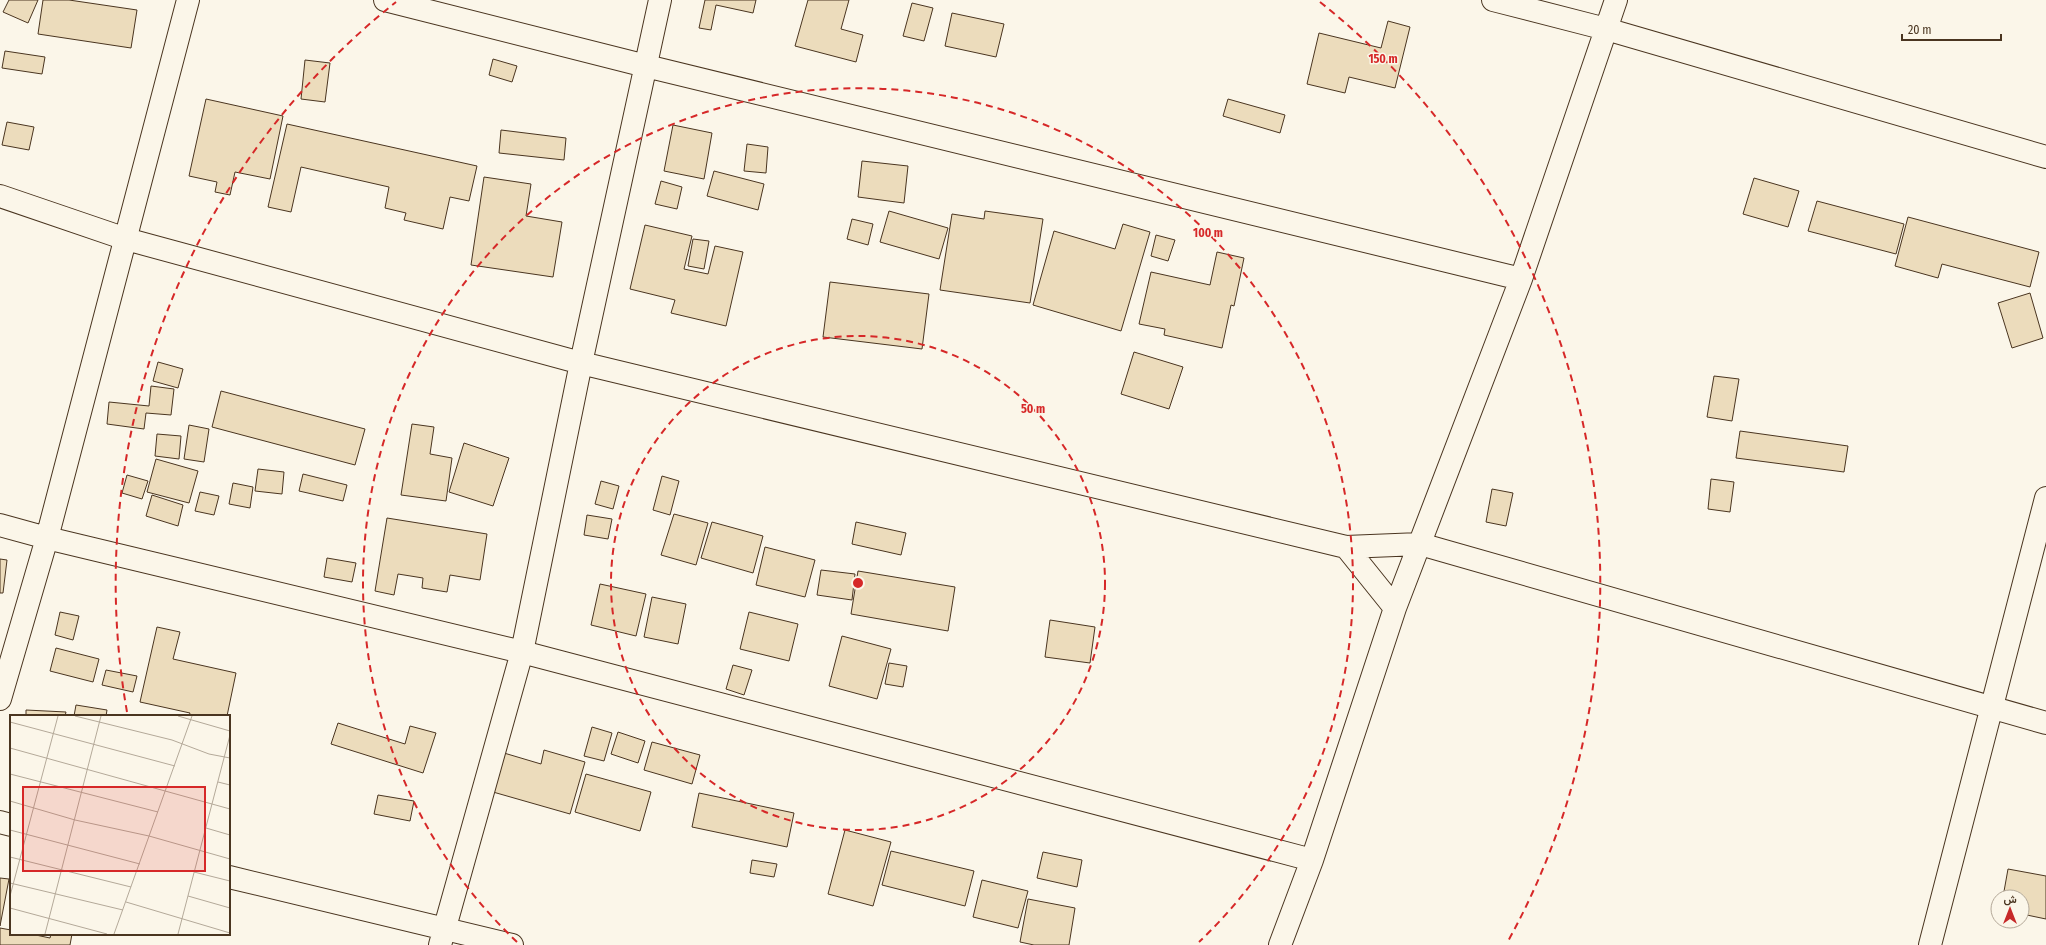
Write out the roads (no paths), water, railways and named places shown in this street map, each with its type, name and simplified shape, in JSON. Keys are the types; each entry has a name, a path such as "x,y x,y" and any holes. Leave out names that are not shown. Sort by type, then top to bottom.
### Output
{"street":[{"path":"0,698 47,538 188,0"},
{"path":"385,0 646,66 1521,278"},
{"path":"442,936 522,652 581,363 660,0"},
{"path":"1493,0 1606,29 2046,157"},
{"path":"1280,945 1312,860 1395,608 1521,278 1616,0"},
{"path":"0,196 126,239 581,363 1346,548 1420,544 2046,723"},
{"path":"1930,945 2046,498"},
{"path":"0,524 47,538 522,652 1312,860"},
{"path":"1346,548 1395,608"},
{"path":"0,822 10,825"},
{"path":"230,877 442,936 512,945"}]}
